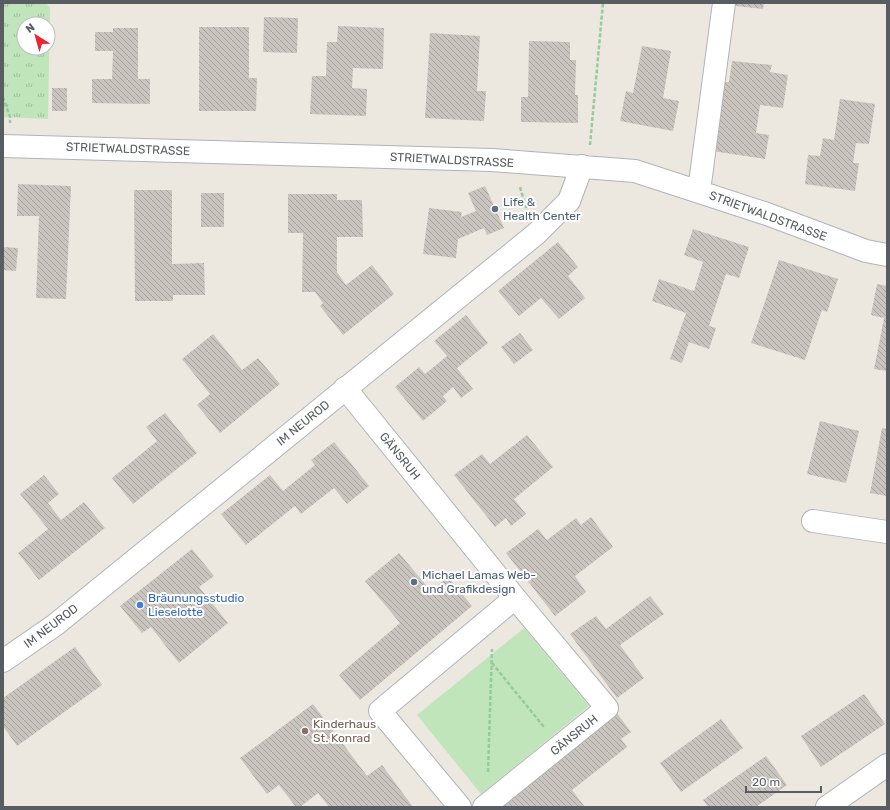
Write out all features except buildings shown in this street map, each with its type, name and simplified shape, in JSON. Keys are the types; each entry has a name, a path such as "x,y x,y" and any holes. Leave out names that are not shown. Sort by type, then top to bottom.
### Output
{"street":[{"path":"698,191 724,3"},
{"name":"STRIETWALDSTRASSE","path":"3,146 484,159 635,171 768,214 866,251 887,254"},
{"name":"IM NEUROD","path":"3,661 55,625 536,234 569,201 586,167"},
{"name":"GÄNSRUH","path":"345,388 515,598 607,708 486,806"},
{"path":"813,521 887,532"},
{"path":"460,807 380,711 515,598"},
{"path":"827,807 887,765"}],"path":[{"path":"586,167 591,132 602,3"},
{"path":"516,162 523,201 536,234"},
{"path":"486,806 493,616"},
{"path":"492,662 560,747"}],"green space":[{"path":"3,3 46,3 50,8 50,16 16,16 16,56 49,56 48,119 3,117"},
{"path":"524,628 589,706 481,794 417,715"}],"place":[{"name":"Life & Health Center","path":"495,209"},
{"name":"Michael Lamas Web- und Grafikdesign","path":"414,582"},
{"name":"Bräunungsstudio Lieselotte","path":"140,605"},
{"name":"Kinderhaus St. Konrad","path":"305,731"}]}
